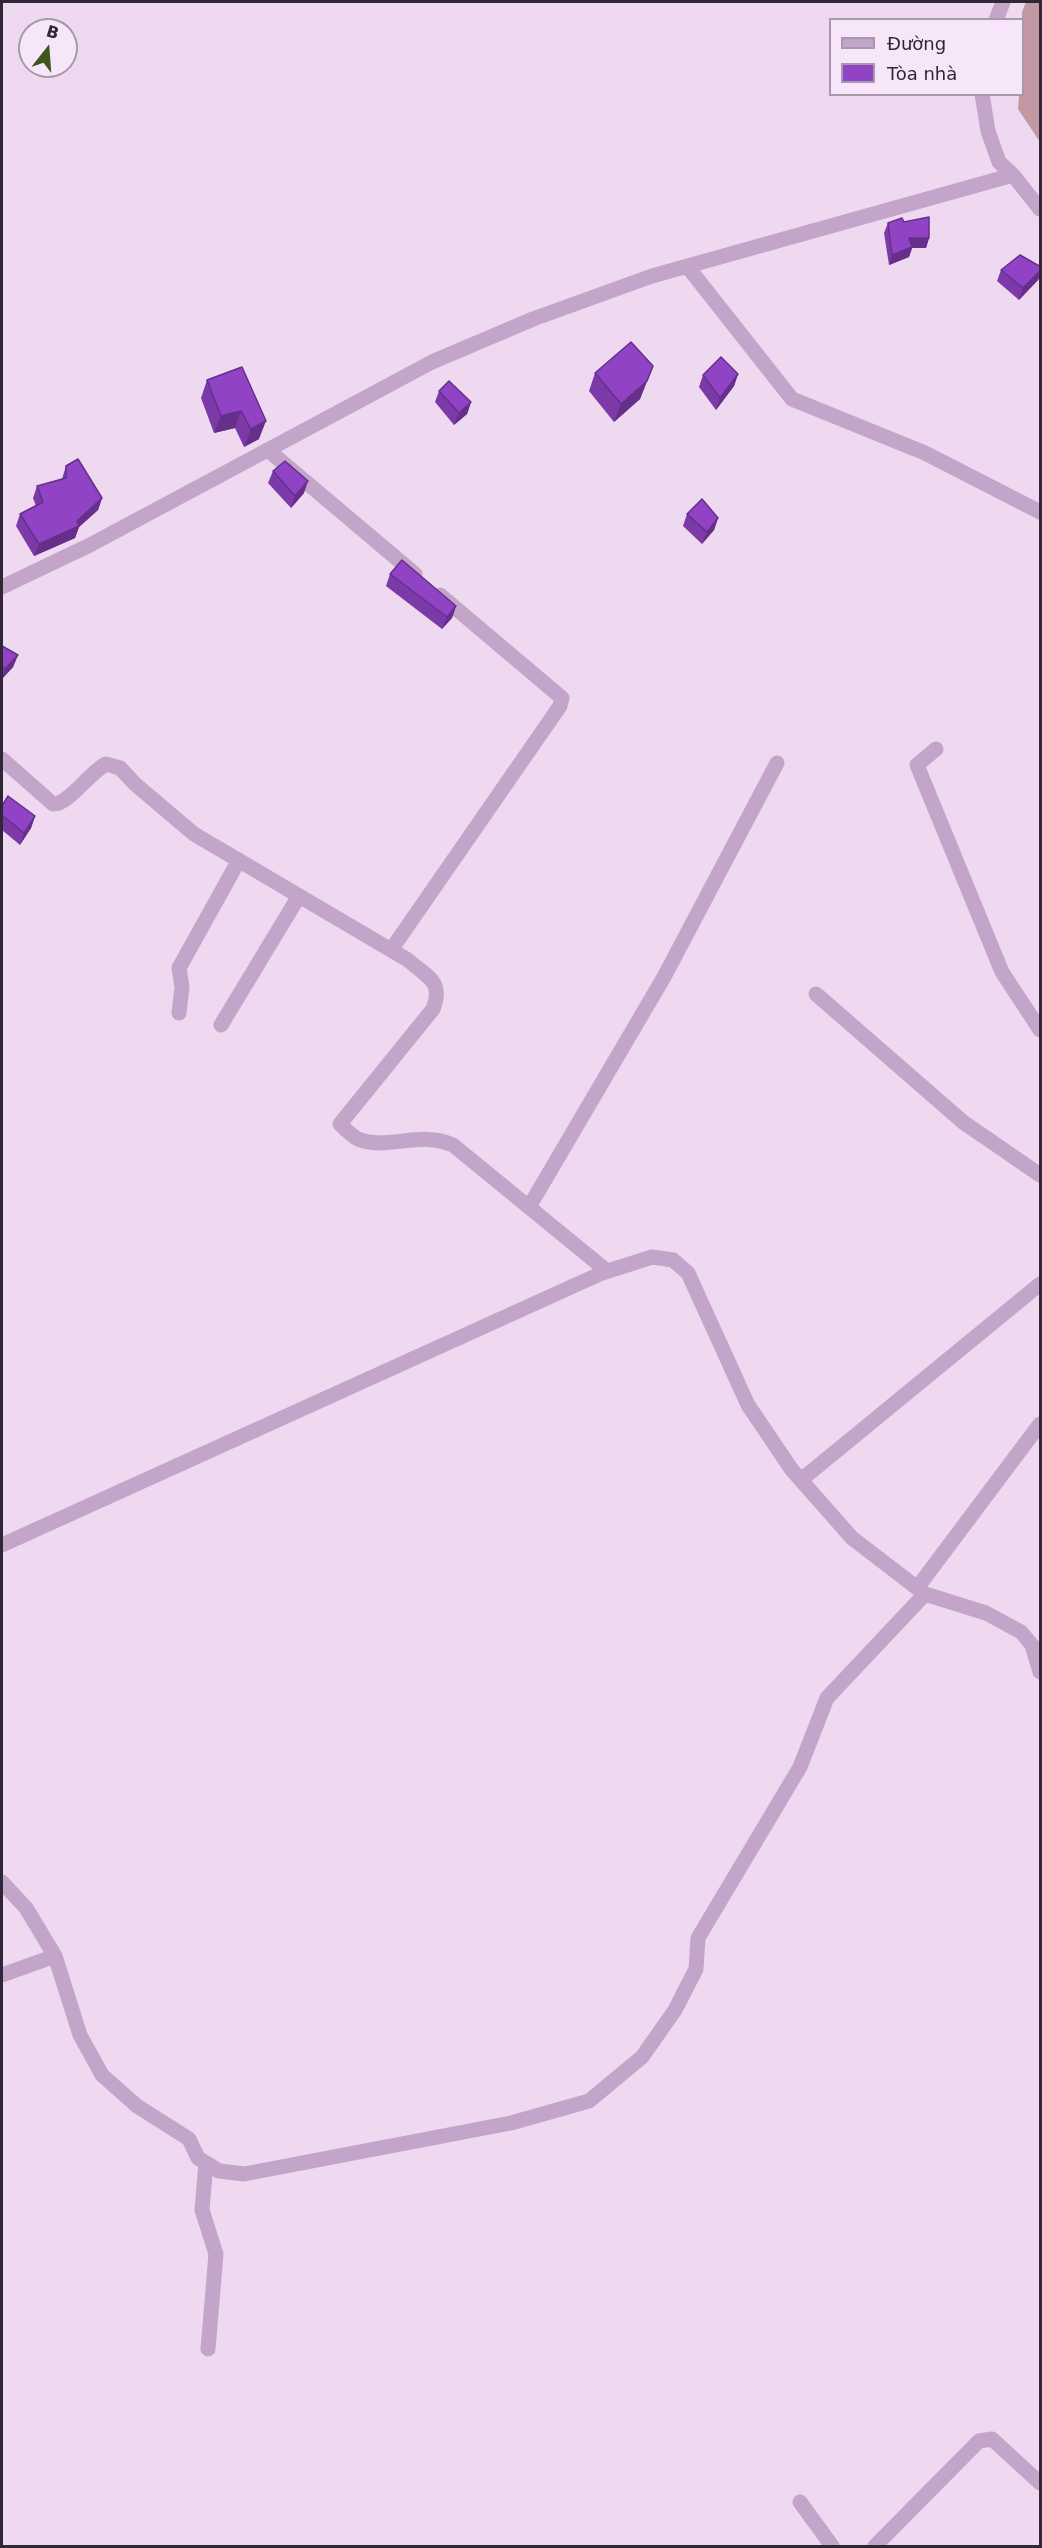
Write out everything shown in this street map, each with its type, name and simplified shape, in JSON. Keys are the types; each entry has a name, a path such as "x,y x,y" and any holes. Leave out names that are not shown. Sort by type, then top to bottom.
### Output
{"street":[{"path":"997,18 1003,2"},
{"path":"982,96 988,131 999,162 1041,209"},
{"path":"2,586 90,545 432,362 533,319 652,276 1013,175"},
{"path":"687,266 792,399 925,453 1041,512"},
{"path":"268,450 562,698 560,706 391,951"},
{"path":"936,749 917,765 1002,972 1041,1030"},
{"path":"2,759 53,804 64,802 94,770 106,764 120,768 194,834 408,960 434,982 438,995 433,1009 340,1124 356,1138 370,1143 440,1139 453,1145 607,1271"},
{"path":"529,1207 664,977 777,763"},
{"path":"179,1013 182,987 179,968 239,861"},
{"path":"221,1025 299,896"},
{"path":"816,994 963,1122 1041,1175"},
{"path":"2,1545 607,1271 652,1257 673,1260 688,1273 748,1405 801,1480 852,1538 921,1591 986,1613 1022,1632 1032,1645 1041,1672"},
{"path":"801,1480 1041,1284"},
{"path":"2,1882 26,1908 55,1956 80,2036 102,2075 137,2106 189,2139 198,2158 219,2171 244,2174 512,2123 589,2101 642,2057 675,2010 696,1969 698,1938 800,1767 827,1698 921,1591 1041,1424"},
{"path":"2,1975 55,1956"},
{"path":"206,2163 202,2210 216,2254 208,2349"},
{"path":"875,2547 979,2441 992,2439 1041,2483"},
{"path":"801,2502 832,2547"}],"shaded area":[{"path":"1026,2 1040,2 1040,142 1018,109 1019,96 1024,96 1024,18 1022,18"}],"building":[{"path":"929,217 929,238 909,238 912,247 892,255 888,223 902,218 904,222"},
{"path":"1020,255 1041,267 1041,270 1023,288 1001,270"},
{"path":"631,342 653,366 647,381 621,404 595,373"},
{"path":"721,357 738,374 720,398 703,375"},
{"path":"242,367 266,421 251,429 241,411 221,416 207,380"},
{"path":"449,381 471,402 459,413 439,391"},
{"path":"78,459 102,498 77,521 79,526 39,544 20,514 43,502 37,486 66,478 66,466"},
{"path":"285,461 308,481 295,496 273,471"},
{"path":"702,499 718,518 707,532 687,514"},
{"path":"402,560 456,606 447,617 390,574"},
{"path":"2,646 18,655 5,669 2,666"},
{"path":"8,796 35,816 24,833 2,815 2,806"}]}
